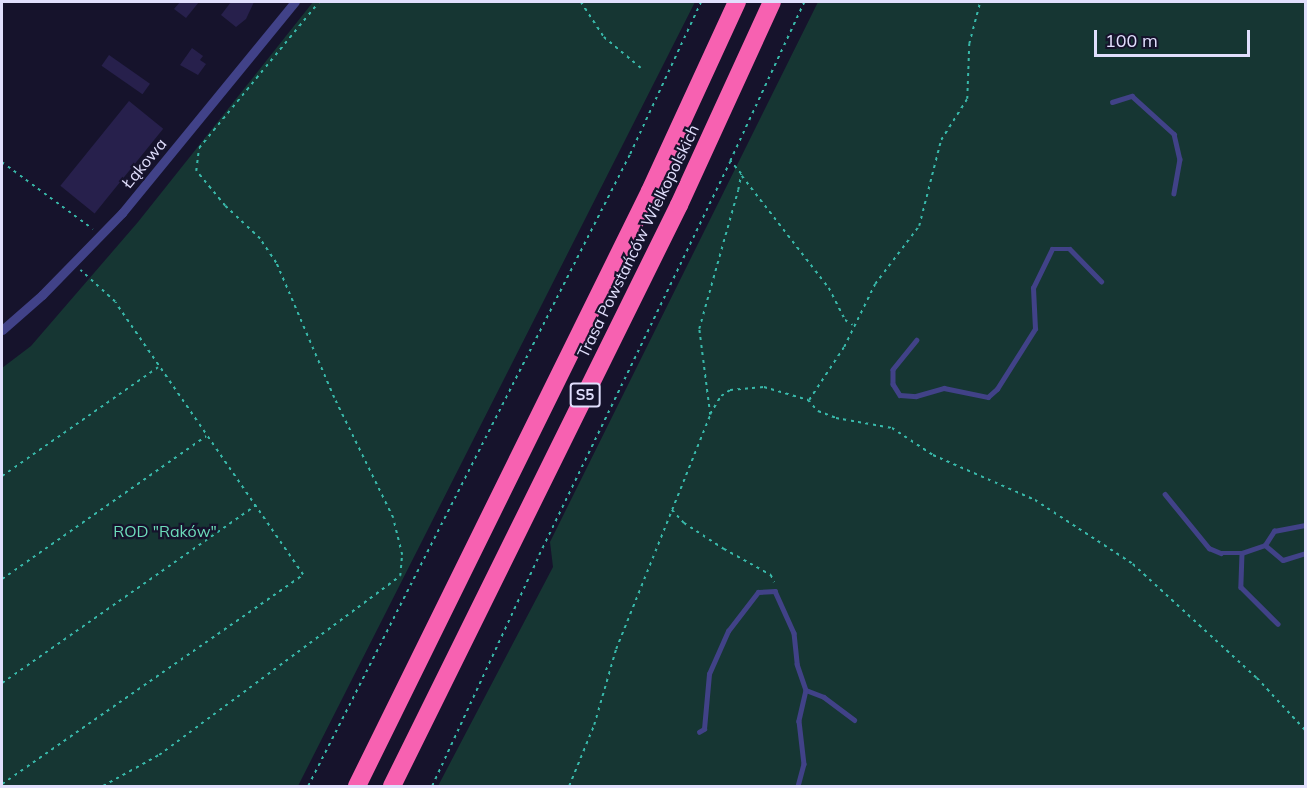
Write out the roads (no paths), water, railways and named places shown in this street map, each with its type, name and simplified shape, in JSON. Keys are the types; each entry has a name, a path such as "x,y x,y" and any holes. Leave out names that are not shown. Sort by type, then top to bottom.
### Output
{"highway":[{"name":"Trasa Powstańców Wielkopolskich","path":"357,786 650,191 737,2"},
{"name":"Trasa Powstańców Wielkopolskich","path":"392,786 679,205 772,2"}],"street":[{"name":"Łąkowa","path":"2,330 102,235 295,2"}],"lane":[{"path":"1112,102 1124,96 1135,97 1174,134 1180,159 1174,193"},
{"path":"917,340 893,370 893,384 900,395 916,396 944,388 988,396 997,389 1035,329 1033,288 1052,249 1071,249 1101,281"},
{"path":"1165,494 1209,548 1221,553 1242,553 1264,545 1274,531 1305,525"},
{"path":"1264,545 1283,560 1305,553"},
{"path":"1242,553 1242,587 1278,624"},
{"path":"699,732 704,729 709,674 729,631 758,592 771,589 777,594 794,633 797,664 806,690 799,721 804,764 798,786"},
{"path":"806,690 824,697 854,720"}],"park label":[{"name":"ROD \"Raków\"","path":"165,531"}]}
